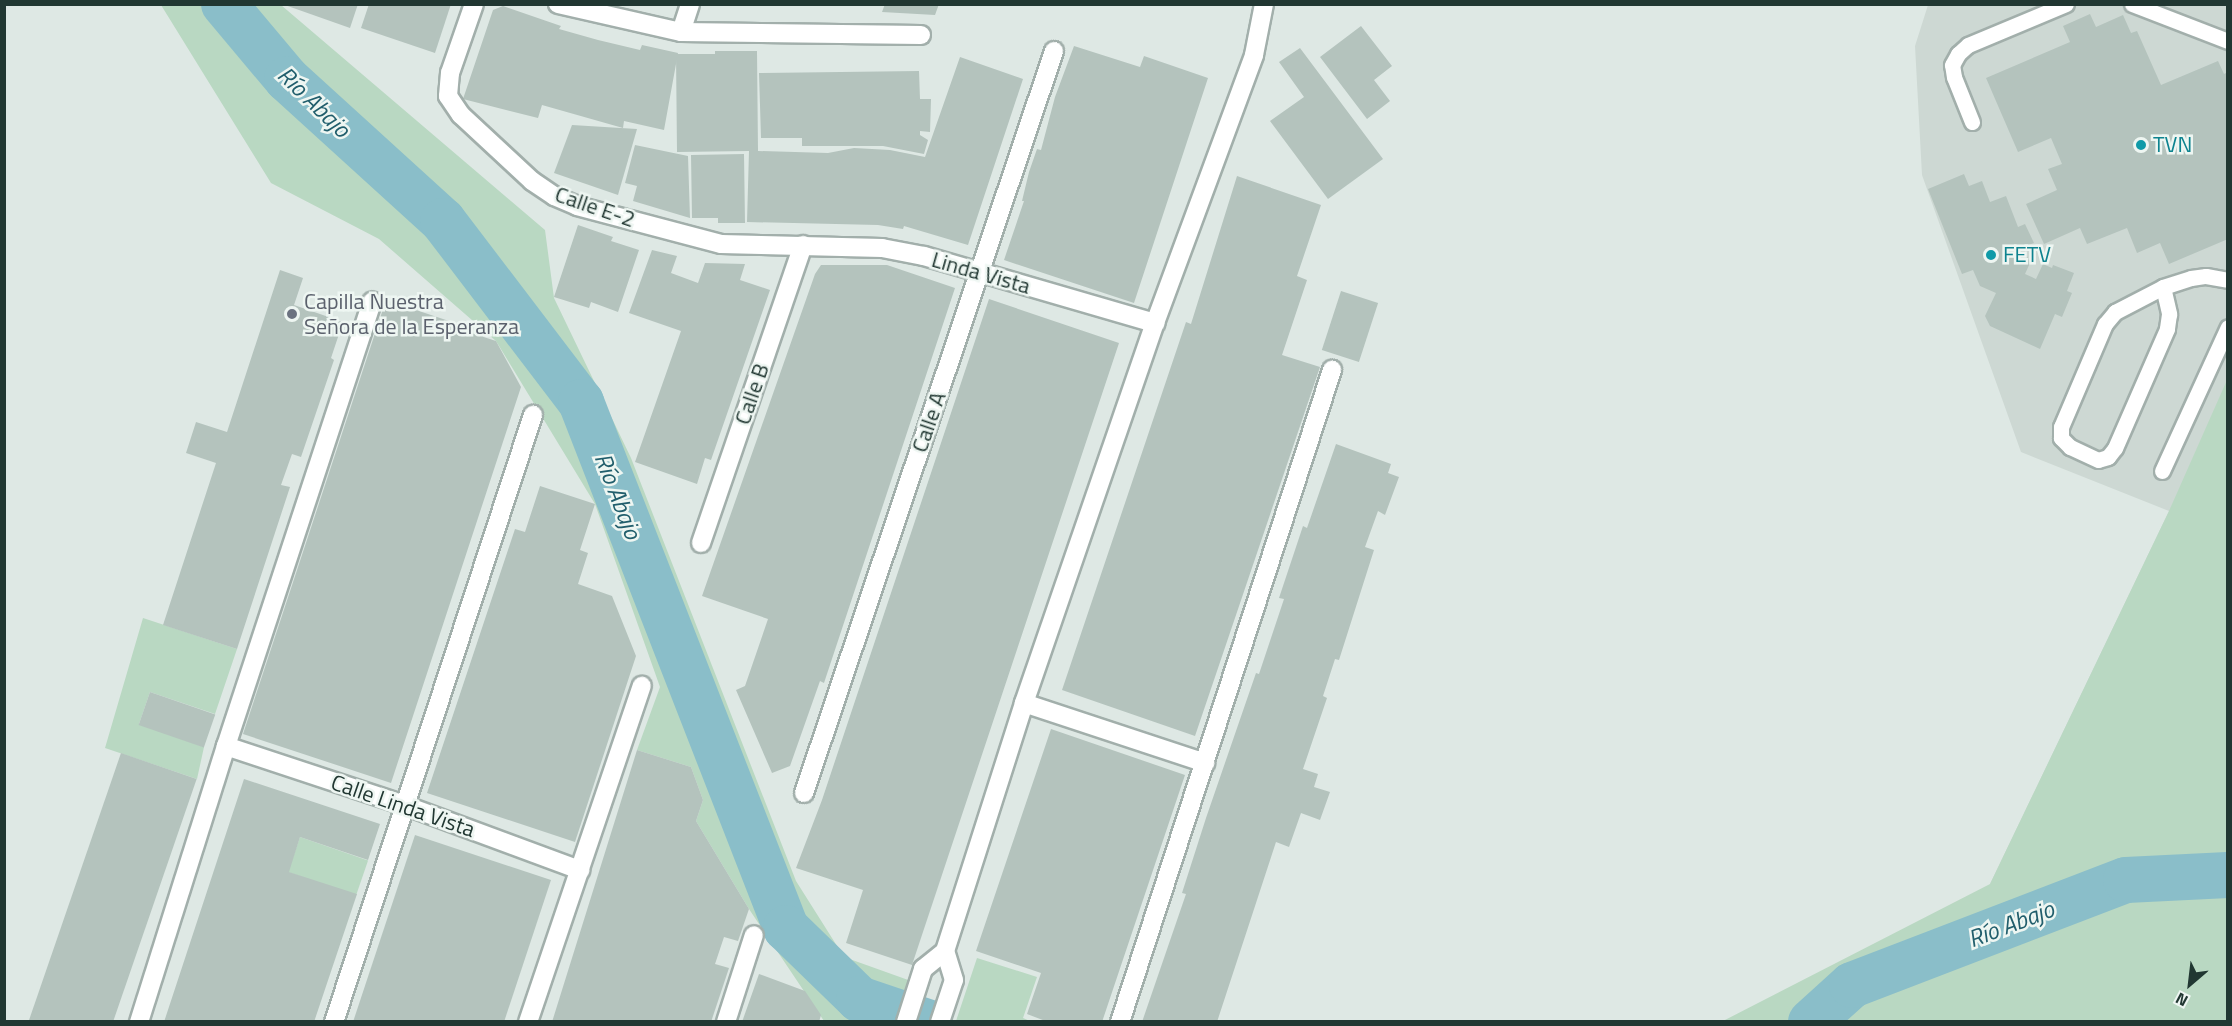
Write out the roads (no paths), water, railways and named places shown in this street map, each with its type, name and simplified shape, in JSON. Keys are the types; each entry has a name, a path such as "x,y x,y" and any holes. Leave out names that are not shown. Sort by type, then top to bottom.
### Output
{"street":[{"name":"Calle E-2","path":"474,4 450,74 448,96 461,116 532,181 554,196 577,206 722,244 803,245"},
{"path":"558,4 681,32 921,35"},
{"path":"681,32 690,4"},
{"path":"906,1022 923,969 945,951 1024,703 1155,323 1254,55 1264,4"},
{"name":"Calle A","path":"804,793 1054,51"},
{"name":"Linda Vista","path":"803,245 882,248 924,256 1155,323"},
{"name":"Calle B","path":"701,543 803,245"},
{"path":"139,1022 226,746 372,301"},
{"path":"1120,1022 1332,370"},
{"path":"334,1022 532,415"},
{"path":"528,1022 642,686"},
{"path":"1024,703 1205,763"},
{"name":"Calle Linda Vista","path":"226,746 404,805 580,870"},
{"path":"726,1022 754,935"},
{"path":"940,1022 954,980 945,951"}],"lane":[{"path":"1972,122 1954,77 1952,65 1958,54 1968,45 2066,4"},
{"path":"2132,4 2228,41"},
{"path":"2163,287 2169,314 2168,329 2115,448 2108,457 2098,460 2070,447 2061,438 2061,427 2105,324 2126,304 2163,287 2206,276 2228,280"},
{"path":"2162,471 2228,327"}],"waterway":[{"name":"Río Abajo","path":"224,4 287,79 443,221 581,402 786,928 859,999 927,1022"},
{"name":"Río Abajo","path":"1811,1022 1852,985 2126,880 2228,875"}],"place":[{"name":"TVN","path":"2141,145"},
{"name":"FETV","path":"1991,255"},
{"name":"Capilla Nuestra Señora de la Esperanza","path":"292,314"}]}
